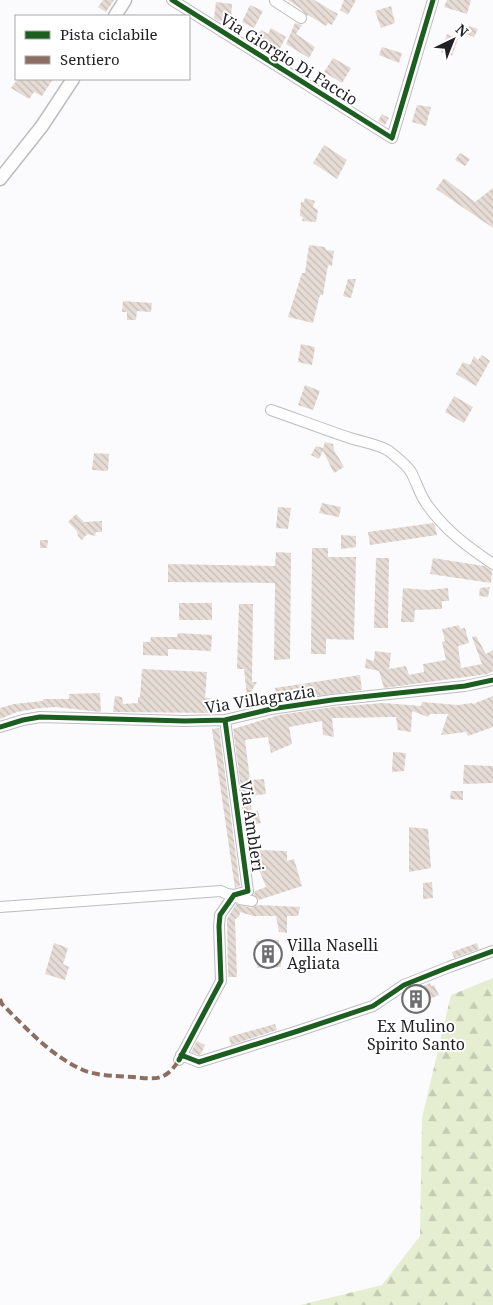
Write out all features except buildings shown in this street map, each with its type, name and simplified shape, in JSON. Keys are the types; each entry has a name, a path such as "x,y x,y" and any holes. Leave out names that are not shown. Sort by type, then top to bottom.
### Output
{"main road":[{"path":"116,15 126,0"},
{"path":"0,179 42,126 72,80"}],"street":[{"name":"Via Giorgio Di Faccio","path":"173,0 392,138 433,0"},
{"path":"276,0 275,2 301,18"},
{"path":"271,410 371,445 380,446 388,451 410,472 415,485 427,505 440,521 459,541 493,564"},
{"name":"Via Villagrazia","path":"0,727 40,717 184,722 225,720 271,709 465,686 493,680"},
{"name":"Via Ambleri","path":"225,720 248,891 234,895 220,914 221,981 180,1058 199,1062 373,1006 404,986 493,951"},
{"path":"0,907 221,890 240,899 252,901"}],"green space":[{"path":"493,978 493,1305 300,1305 382,1285 420,1236 422,1118 451,995"}],"marked path":[{"path":"0,999 2,1004 30,1032 60,1057 83,1070 107,1075 159,1078 169,1072 179,1060"}],"cycle path":[{"path":"172,0 392,138 433,0"},
{"path":"0,727 40,717 185,721 225,720 271,709 332,700 465,686 493,680"},
{"path":"179,1060 221,981 220,915 234,895 248,891 225,720"},
{"path":"181,1055 199,1062 298,1031 373,1006 404,985 493,951"}],"place":[{"name":"Villa Naselli Agliata","path":"268,954"},
{"name":"Ex Mulino Spirito Santo","path":"416,999"}]}
